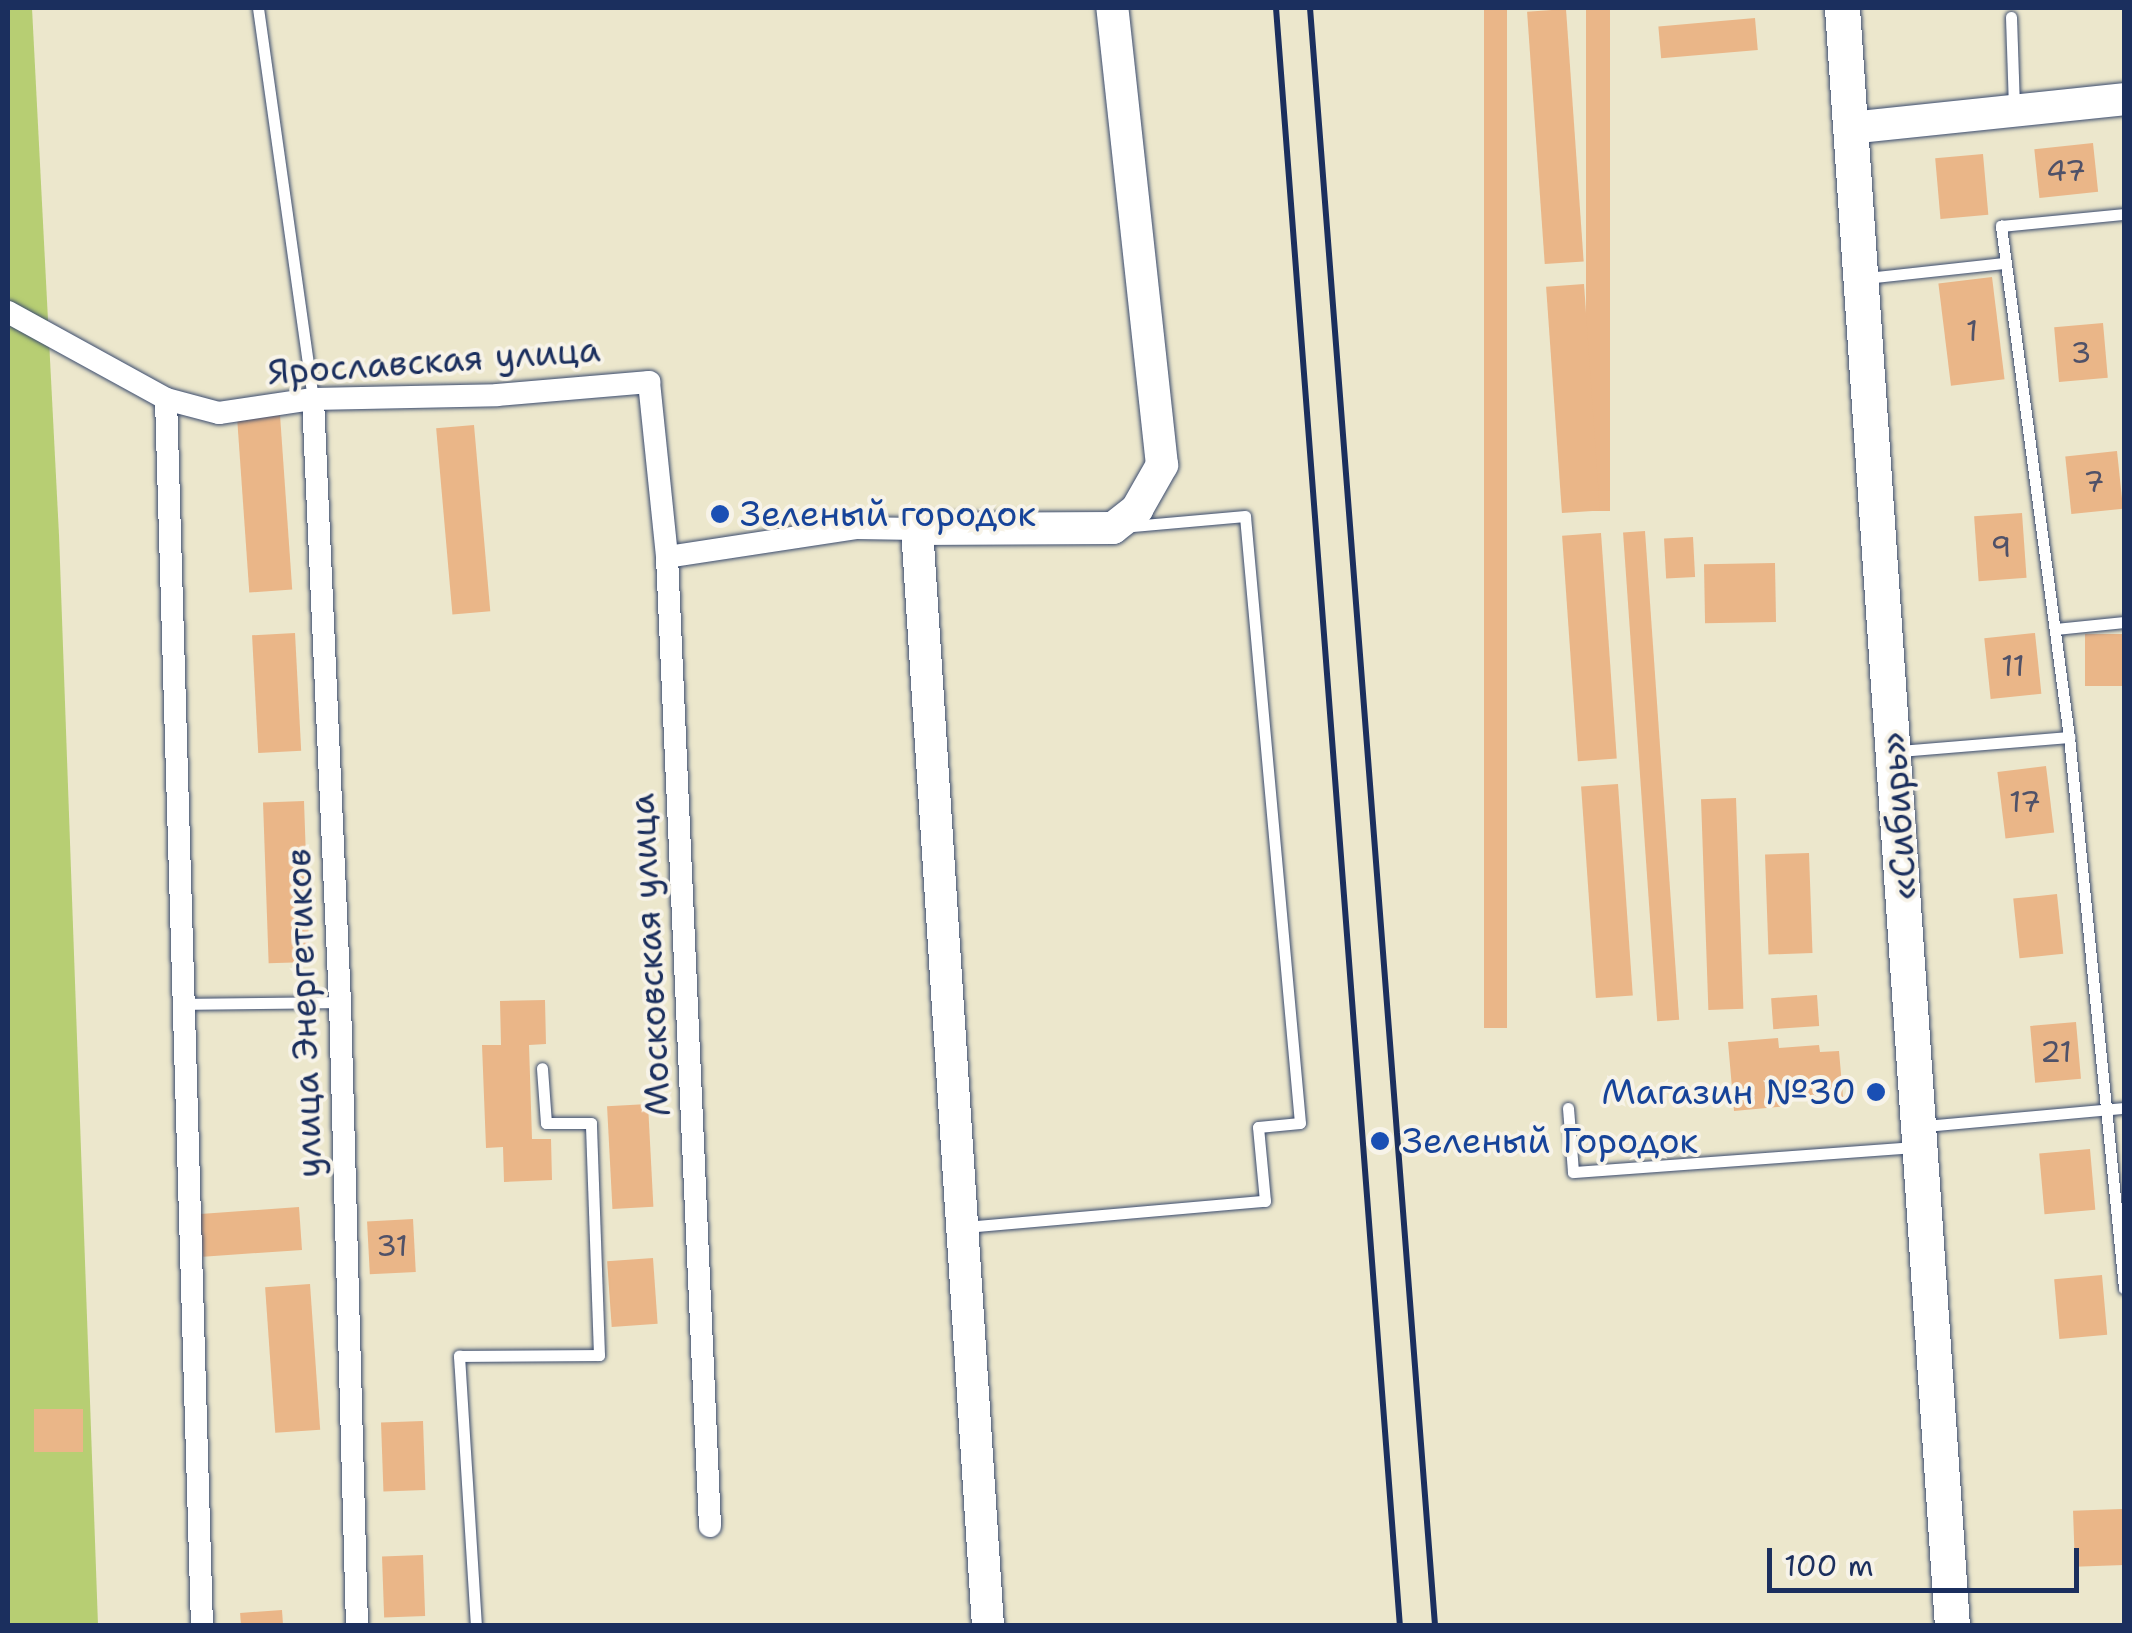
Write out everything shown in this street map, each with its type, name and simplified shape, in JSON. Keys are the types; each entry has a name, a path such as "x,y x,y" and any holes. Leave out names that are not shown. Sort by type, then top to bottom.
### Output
{"main road":[{"name":"«Сибирь»","path":"1842,8 1952,1626"}],"street":[{"path":"667,557 856,528 1113,528 1137,509 1162,466 1112,8"},
{"path":"1850,128 2124,99"},
{"name":"Ярославская улица","path":"8,312 166,399 219,414 313,398 497,395 649,382"},
{"name":"Московская улица","path":"649,382 667,557 710,1526"},
{"name":"улица Энергетиков","path":"313,398 340,1002 356,1626"},
{"path":"166,399 202,1626"},
{"path":"917,529 988,1626"}],"lane":[{"path":"258,8 313,398"},
{"path":"2010,18 2014,110"},
{"path":"2124,214 2001,226 2069,737 2121,1220 2124,1288"},
{"path":"1862,278 2005,263"},
{"path":"965,1227 1265,1201 1258,1127 1300,1123 1245,516 1113,528"},
{"path":"2056,629 2124,622"},
{"path":"1895,752 2069,737"},
{"path":"181,1004 340,1002"},
{"path":"476,1626 459,1356 599,1355 592,1122 546,1123 542,1068"},
{"path":"1568,1108 1573,1172 1920,1136 2124,1108"}],"green space":[{"path":"8,8 32,8 59,535 98,1625 8,1626"}],"building":[{"path":"1484,8 1507,8 1507,1028 1484,1028"},
{"path":"1586,8 1610,8 1610,511 1586,511"},
{"path":"1566,9 1584,261 1545,264 1527,12"},
{"path":"1755,18 1758,50 1661,58 1658,26"},
{"path":"2093,143 2098,192 2039,198 2034,149"},
{"path":"1983,154 1988,215 1940,219 1935,158"},
{"path":"1992,277 2005,379 1951,386 1938,284"},
{"path":"1584,284 1600,510 1562,513 1546,287"},
{"path":"2103,323 2108,378 2059,382 2054,327"},
{"path":"280,415 292,590 249,593 237,418"},
{"path":"474,425 490,611 452,615 436,428"},
{"path":"2117,451 2123,509 2071,514 2065,456"},
{"path":"2022,513 2027,578 1979,581 1974,516"},
{"path":"1645,531 1679,1020 1657,1021 1623,533"},
{"path":"1601,533 1617,758 1578,761 1562,536"},
{"path":"1693,537 1695,577 1666,578 1664,539"},
{"path":"1775,563 1776,622 1705,623 1704,564"},
{"path":"295,633 301,751 258,753 252,635"},
{"path":"2035,633 2041,694 1991,699 1984,638"},
{"path":"2085,634 2124,634 2124,686 2085,686"},
{"path":"2046,766 2054,833 2006,838 1997,772"},
{"path":"1618,784 1633,995 1596,998 1581,787"},
{"path":"1736,798 1743,1009 1708,1010 1701,799"},
{"path":"304,801 310,962 269,963 263,802"},
{"path":"1809,853 1812,953 1769,954 1765,855"},
{"path":"2057,894 2063,954 2020,958 2013,899"},
{"path":"1817,995 1819,1026 1773,1029 1771,998"},
{"path":"545,1000 546,1044 529,1045 532,1139 551,1139 552,1180 504,1182 503,1147 486,1148 482,1045 501,1045 500,1001"},
{"path":"2076,1022 2081,1079 2035,1083 2030,1026"},
{"path":"1778,1038 1779,1048 1819,1045 1820,1052 1839,1051 1843,1097 1788,1095 1788,1106 1734,1111 1728,1042"},
{"path":"648,1104 653,1207 612,1209 607,1106"},
{"path":"2090,1149 2095,1210 2045,1214 2039,1153"},
{"path":"299,1207 302,1250 203,1257 200,1214"},
{"path":"413,1219 416,1272 370,1274 367,1221"},
{"path":"653,1258 658,1324 612,1327 607,1261"},
{"path":"2102,1275 2107,1335 2059,1339 2054,1279"},
{"path":"310,1284 320,1430 275,1433 265,1287"},
{"path":"34,1409 83,1409 83,1452 34,1452"},
{"path":"423,1421 425,1490 383,1491 381,1422"},
{"path":"2122,1509 2124,1565 2075,1567 2073,1511"},
{"path":"423,1555 425,1616 384,1617 382,1556"},
{"path":"282,1610 283,1626 241,1626 240,1613"}],"railway":[{"path":"1276,8 1400,1626"},
{"path":"1310,8 1435,1626"}],"place":[{"name":"Зеленый городок","path":"720,514"},
{"name":"Магазин №30","path":"1876,1092"},
{"name":"Зеленый Городок","path":"1380,1141"}]}
